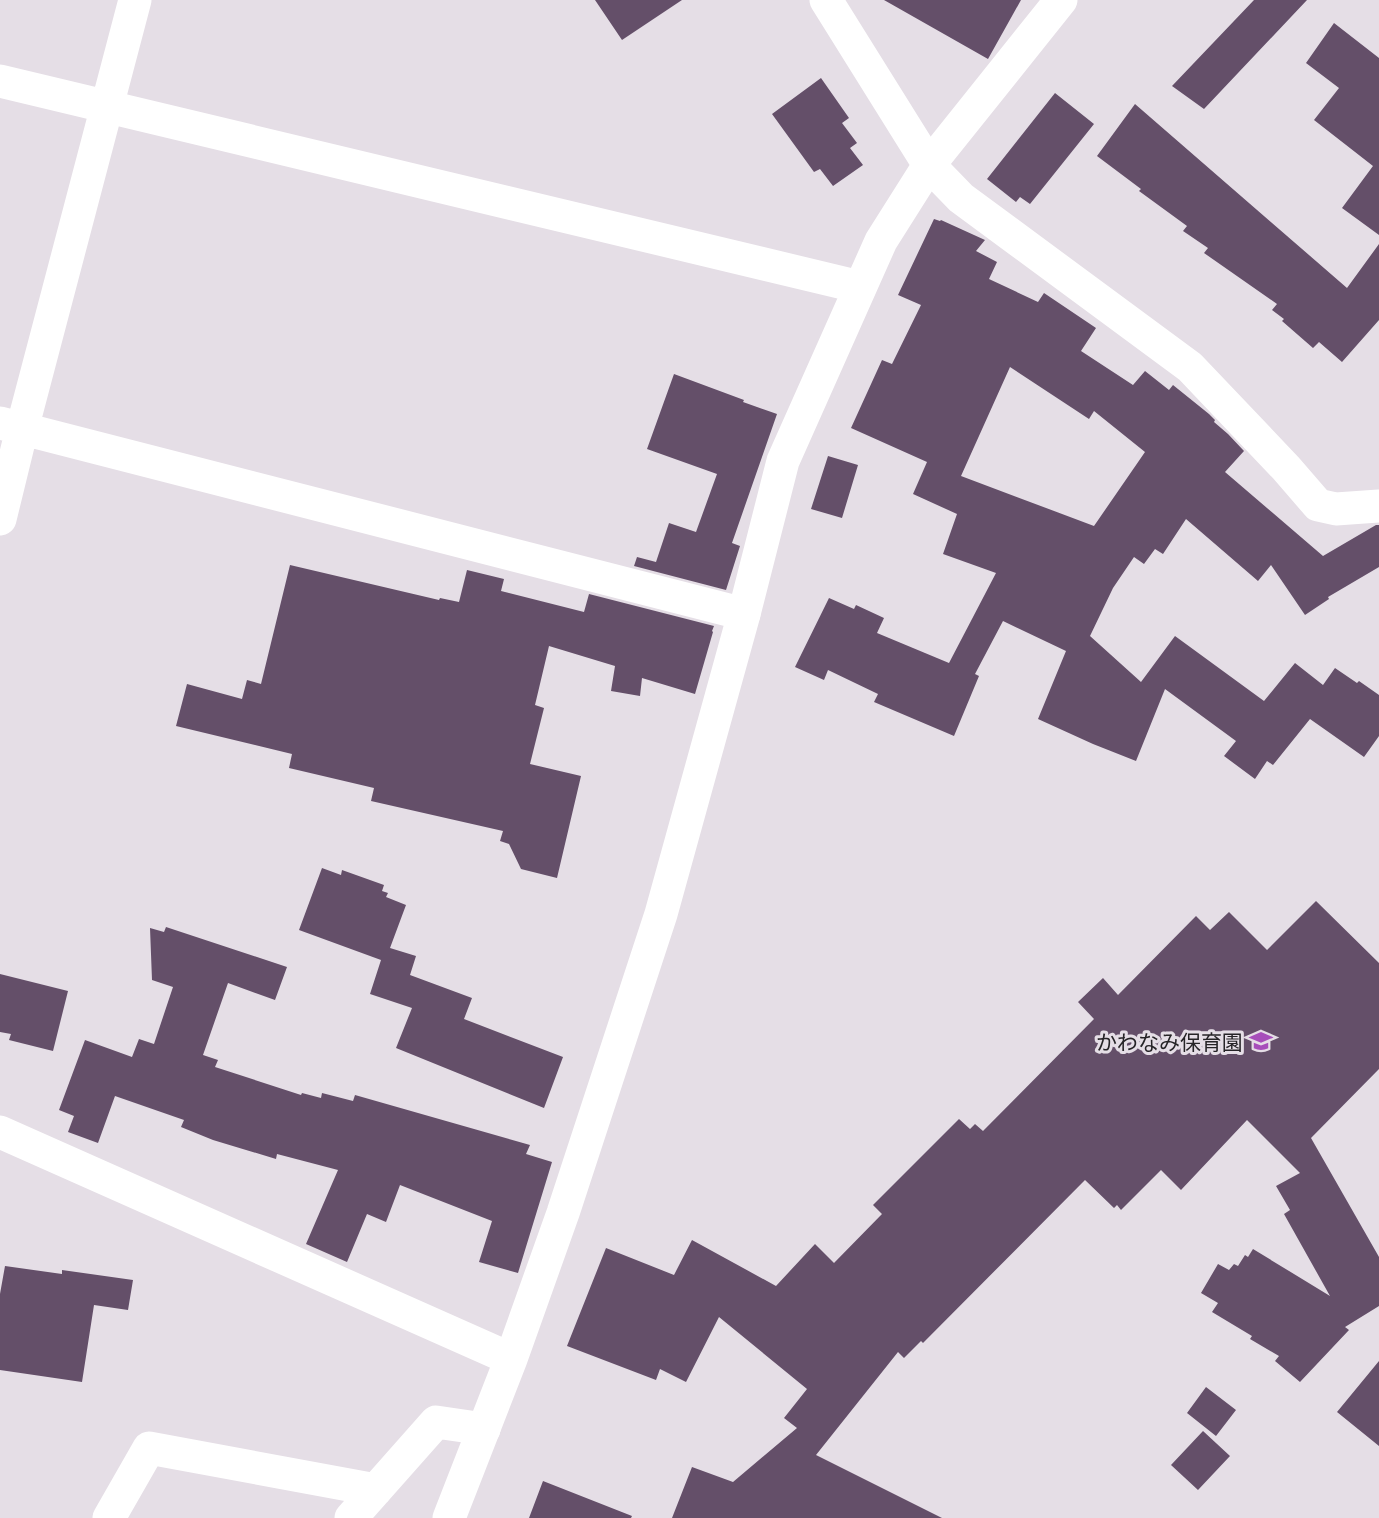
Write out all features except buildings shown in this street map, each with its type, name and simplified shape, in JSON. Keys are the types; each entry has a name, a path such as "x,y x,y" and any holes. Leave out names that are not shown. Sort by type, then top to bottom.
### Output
{"street":[{"path":"0,519 11,426 108,107 135,0"},
{"path":"826,0 929,165 961,198 1190,367 1318,505 1336,509 1379,506"},
{"path":"449,1518 511,1359 563,1213 661,914 744,614 783,461 881,240 929,165 1061,0"},
{"path":"0,81 860,287"},
{"path":"11,426 744,614"},
{"path":"0,1132 511,1359"},
{"path":"351,1518 436,1422 484,1429"},
{"path":"110,1518 149,1448 376,1490"}],"place":[{"name":"かわなみ保育園","path":"1261,1041"}]}
